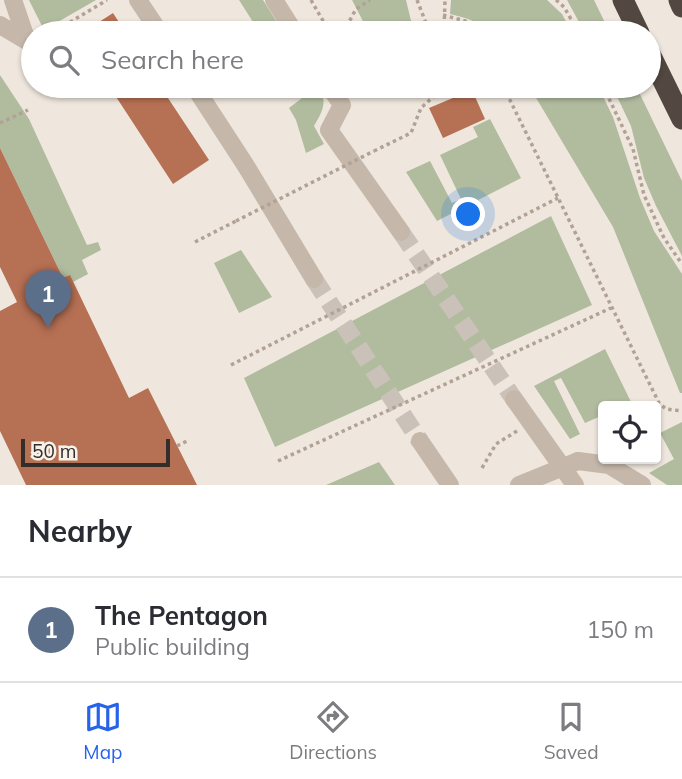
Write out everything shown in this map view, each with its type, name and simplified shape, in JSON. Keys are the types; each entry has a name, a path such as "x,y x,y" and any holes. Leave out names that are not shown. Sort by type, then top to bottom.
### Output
{"highway":[{"path":"623,0 633,21"},
{"path":"678,0 682,7"},
{"path":"661,76 682,119"}],"lane":[{"path":"13,0 21,23"},
{"path":"138,0 152,21"},
{"path":"274,0 287,21"},
{"path":"0,25 21,37"},
{"path":"202,98 314,279"},
{"path":"337,98 342,105 329,130 401,232"},
{"path":"514,399 575,485"},
{"path":"420,441 450,485"},
{"path":"519,485 578,461 609,465 642,485"}],"path":[{"path":"72,21 107,0"},
{"path":"311,0 323,21"},
{"path":"350,21 356,9 370,0"},
{"path":"417,0 425,21"},
{"path":"443,21 445,0"},
{"path":"556,0 572,21"},
{"path":"443,15 465,21"},
{"path":"195,242 411,132 421,108 431,98"},
{"path":"509,98 659,403 666,409 682,411"},
{"path":"609,98 633,149 649,206 664,238 682,264"},
{"path":"0,122 28,110"},
{"path":"231,365 558,198"},
{"path":"278,461 611,308"},
{"path":"482,468 496,444 517,431"},
{"path":"177,446 189,440"}],"green space":[{"path":"29,0 96,0 60,21 40,21"},
{"path":"239,0 263,0 276,21 252,21"},
{"path":"352,0 406,0 411,21 363,21"},
{"path":"451,0 547,0 566,21 472,21 450,14"},
{"path":"567,0 594,0 604,21 578,21"},
{"path":"0,75 29,119 87,245 98,242 101,250 82,260 88,274 73,282 63,278 0,148"},
{"path":"302,98 323,98 322,111 314,126 324,144 306,153 296,120 289,108"},
{"path":"536,98 604,98 654,231 682,274 682,393 680,393 613,227"},
{"path":"618,98 642,98 682,181 682,256 644,178 631,126"},
{"path":"490,119 521,178 437,221 406,172 430,161 452,203 461,199 440,155 478,137 473,127"},
{"path":"551,216 592,305 275,447 244,378"},
{"path":"241,250 272,297 239,313 214,263"},
{"path":"605,349 631,401 598,401 598,417 585,423 561,378 554,381 580,434 570,439 534,386"},
{"path":"682,422 682,485 667,485 649,473 674,459 661,432"},
{"path":"379,462 395,485 326,485"}],"building":[{"path":"113,13 118,21 101,21"},
{"path":"117,98 168,98 209,160 173,184"},
{"path":"453,98 476,98 485,119 443,138 429,108"},
{"path":"0,148 63,278 70,275 129,398 148,388 197,485 26,485 0,431 0,311 17,302 0,267"}],"tunnel":[{"path":"401,232 514,399"},
{"path":"314,279 420,441"}],"place":[{"name":"The Pentagon","path":"48,328"}]}
